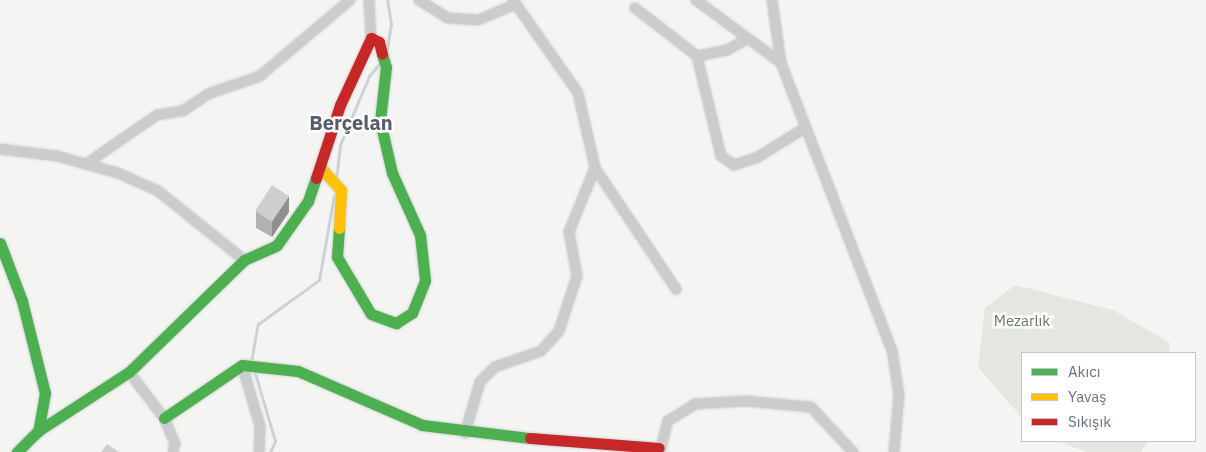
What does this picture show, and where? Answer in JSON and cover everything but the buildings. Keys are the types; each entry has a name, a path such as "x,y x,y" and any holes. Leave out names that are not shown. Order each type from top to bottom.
{"street":[{"path":"86,164 157,115 183,111 208,94 260,76 350,0"},
{"path":"17,452 38,431 128,372 244,260 277,245 308,202 322,169 340,105 371,38 369,0"},
{"path":"419,0 448,18 478,20 515,2 578,94 595,168 676,289"},
{"path":"696,0 781,63"},
{"path":"772,0 781,63 892,350 900,395 894,452"},
{"path":"635,8 697,56 721,156 734,165 758,157 805,128"},
{"path":"322,169 341,190 337,257 348,282 371,314 396,323 412,313 425,280 420,235 392,173 380,121 386,67 379,42 371,38"},
{"path":"697,56 727,50 747,39"},
{"path":"0,150 86,164 158,191 244,260"},
{"path":"465,433 480,382 495,367 541,351 559,331 577,276 570,232 595,168"},
{"path":"0,243 22,301 45,393 38,431"},
{"path":"242,365 260,426 258,452"},
{"path":"164,418 216,379 242,365 298,371 422,425 465,433 659,450 668,421 696,404 745,400 811,407 853,452"},
{"path":"128,372 164,418 175,444 173,452"}],"green space":[{"name":"Mezarlık","path":"1015,285 1113,310 1170,343 1169,352 1021,352 1021,417 978,367 985,308"},
{"path":"1060,442 1148,442 1140,452 1087,452"}],"waterway":[{"path":"387,0 391,24 387,49"},
{"path":"336,179 340,145 369,76 380,63"},
{"path":"251,362 258,324 319,280 334,195"},
{"path":"254,370 275,441 270,452"}],"traffic: fast":[{"path":"339,228 337,257 371,314 396,323 412,313 425,280 420,235 392,173 380,121 386,67 382,54"},
{"path":"38,431 129,372 244,260 277,245 308,201 316,178"},
{"path":"0,243 22,301 45,393 38,431 17,452"},
{"path":"164,418 242,365 298,371 422,425 530,438"}],"traffic: slow":[{"path":"322,169 341,190 339,228"}],"traffic: jam":[{"path":"316,178 340,105 371,38 379,42 382,54"},
{"path":"530,438 659,448"}],"district":[{"name":"Berçelan","path":"351,122"}]}
